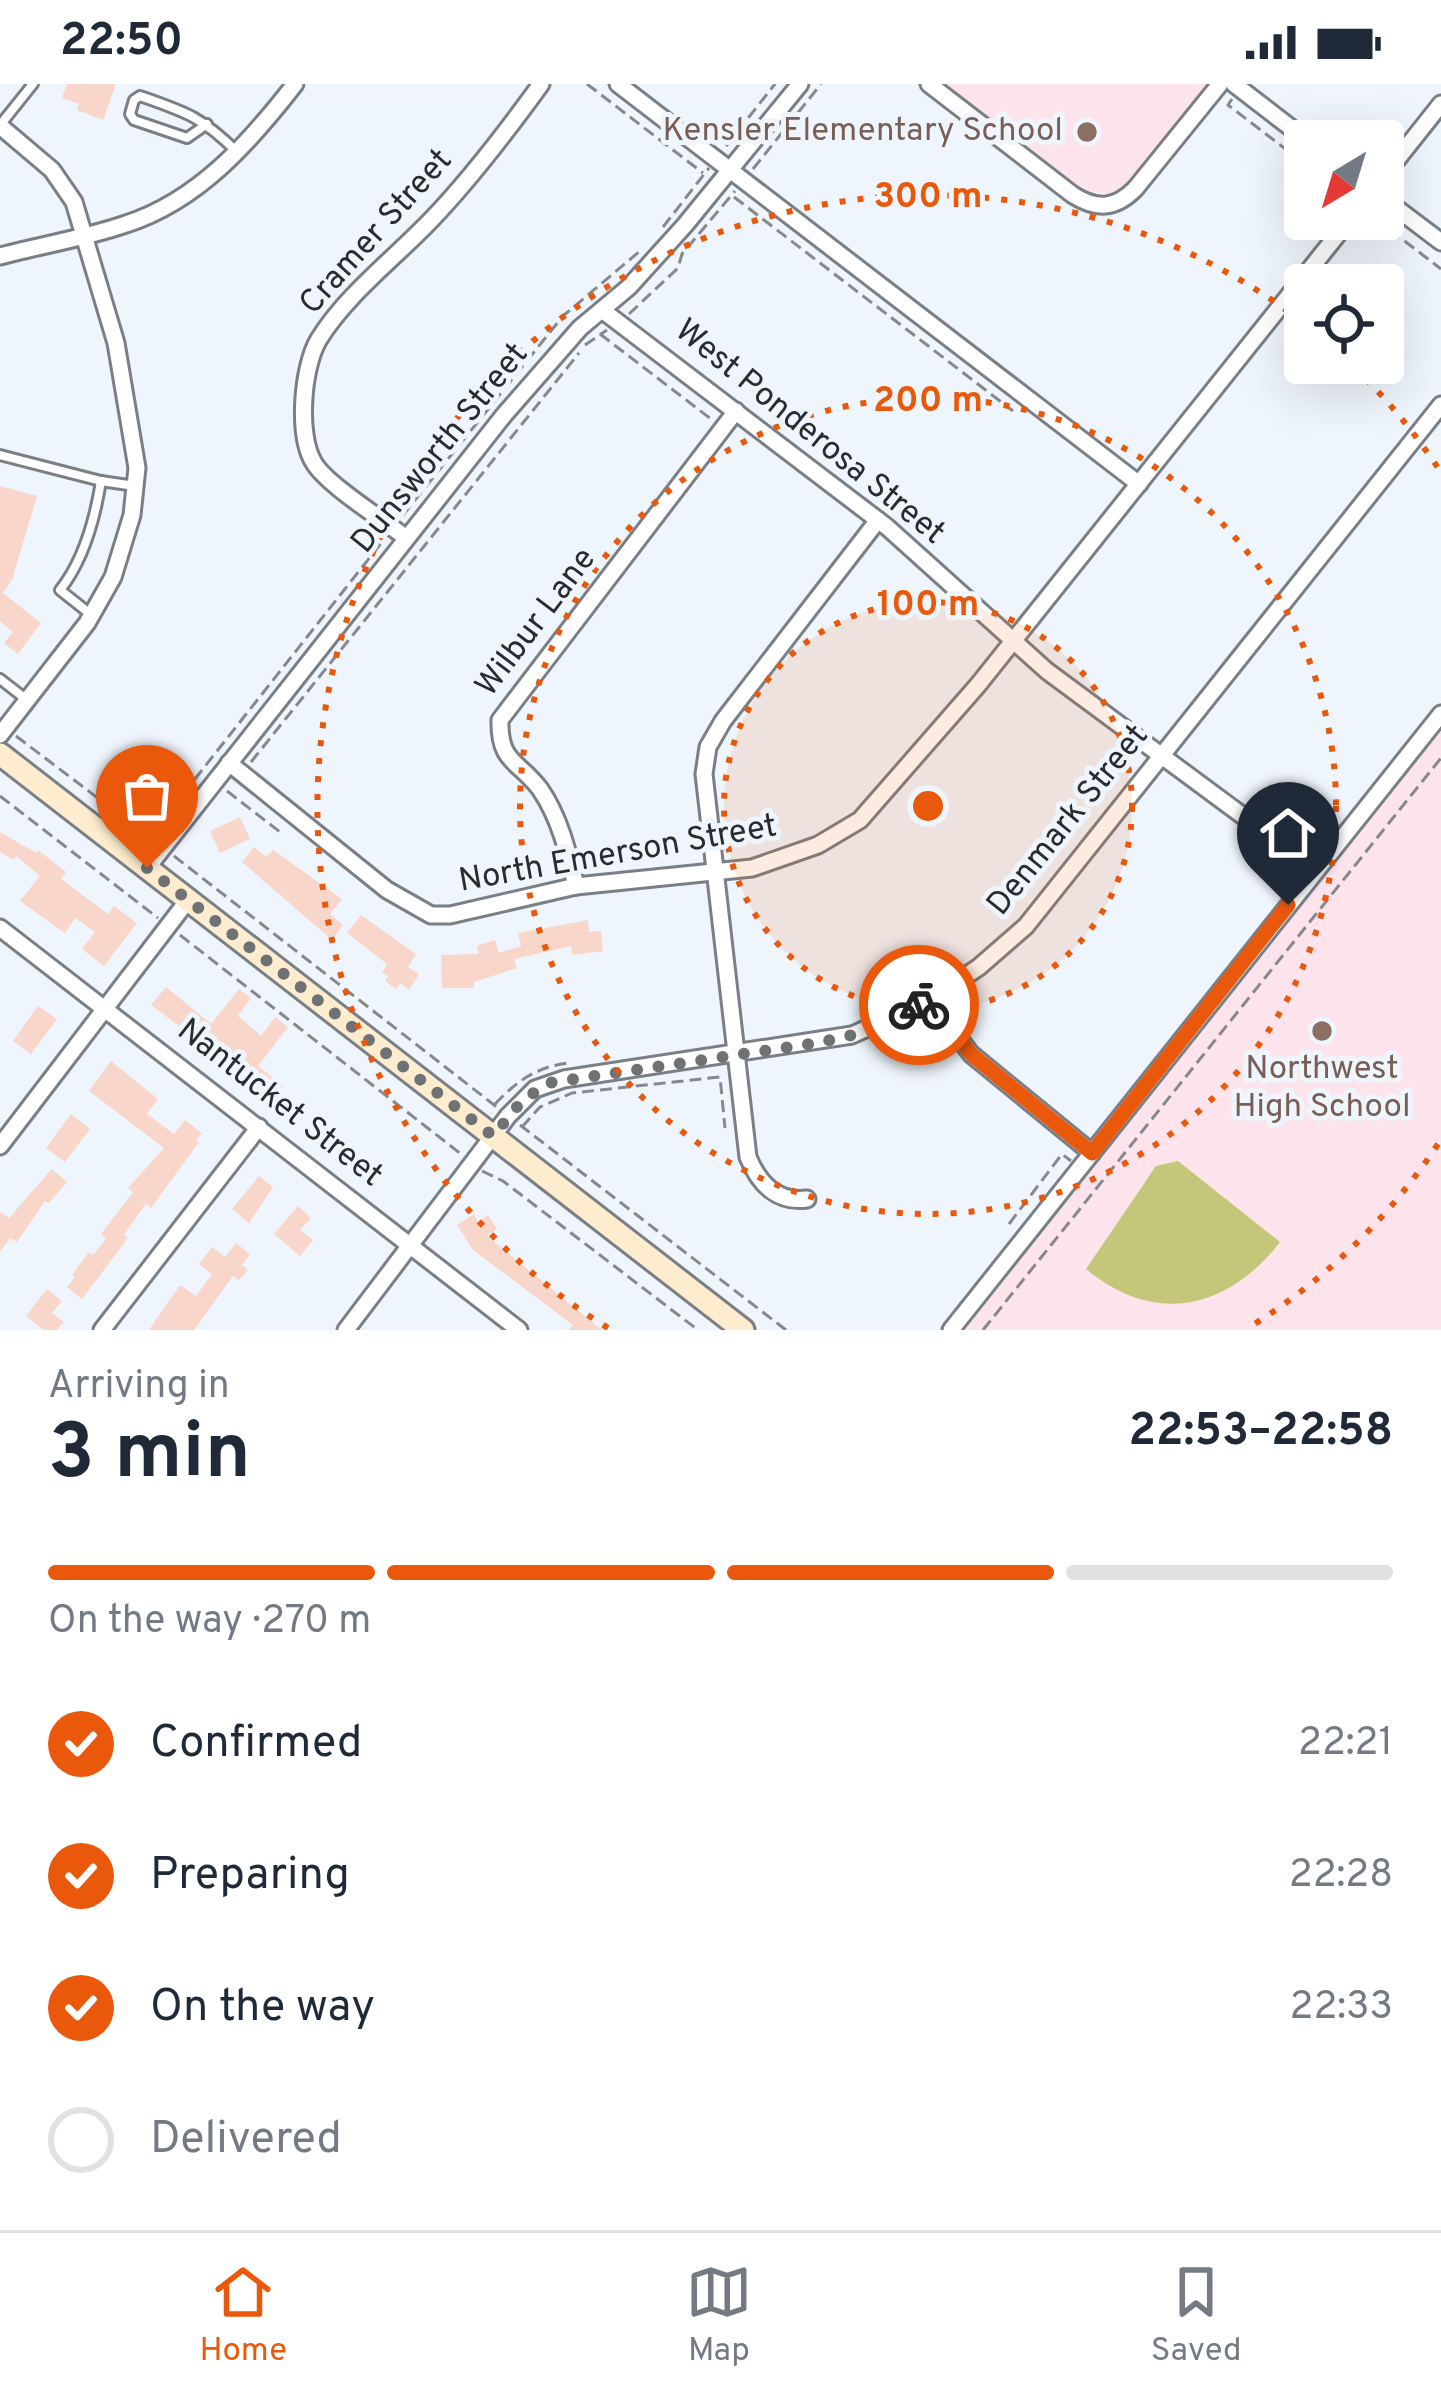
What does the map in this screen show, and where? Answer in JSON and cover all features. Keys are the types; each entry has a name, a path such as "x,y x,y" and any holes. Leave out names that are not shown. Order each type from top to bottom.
{"street":[{"path":"0,256 127,224 160,209 238,153 295,84"},
{"name":"Cramer Street","path":"406,538 316,468 305,433 305,380 310,360 333,322 446,202 541,84"},
{"path":"618,84 1139,484"},
{"name":"Dunsworth Street","path":"147,868 235,768 504,415 580,328 629,287 725,190 800,84"},
{"path":"929,84 1089,205 1121,203 1220,84"},
{"path":"1237,87 1284,123"},
{"path":"1404,151 1441,104"},
{"path":"0,125 64,185 116,344 137,468 132,515 113,577 92,615 3,731"},
{"path":"1404,214 1441,242"},
{"name":"North Emerson Street","path":"235,768 386,890 431,915 450,915 576,886 715,873 788,858 860,820 1013,641 1333,240"},
{"name":"West Ponderosa Street","path":"602,310 878,520 1013,641 1316,870"},
{"name":"Denmark Street","path":"346,1330 493,1136 515,1121 535,1089 548,1083 852,1035 930,1000 979,967 1026,926 1441,405"},
{"name":"Wilbur Lane","path":"576,886 556,819 538,787 505,756 500,720 736,411"},
{"path":"807,1198 790,1201 774,1193 754,1172 744,1131 704,774 708,747 723,721 878,520"},
{"path":"951,1330 1441,714"},
{"path":"0,754 743,1330"},
{"path":"0,1146 188,900"},
{"name":"Nantucket Street","path":"0,928 519,1330"},
{"path":"930,1000 971,1054 1092,1153"},
{"path":"101,1330 259,1127"}],"lane":[{"path":"0,125 33,84"},
{"path":"207,124 187,138 134,120 130,114 140,96 196,115 207,124 238,153"},
{"path":"0,454 136,487"},
{"path":"92,615 60,590 73,575 101,482"},
{"path":"0,679 27,700"}],"path":[{"path":"586,84 1013,411"},
{"path":"280,832 227,791 235,768 572,361 678,268 682,254 725,190 820,84"},
{"path":"1237,87 1228,105 1284,148"},
{"path":"1403,240 1441,269"},
{"path":"600,334 712,420"},
{"path":"3,731 163,848 786,1330"},
{"path":"983,1330 1441,758"},
{"path":"0,796 472,1163 503,1181 698,1330"},
{"path":"515,1121 572,1094 720,1077 725,1127"}],"shaded area":[{"name":"Kensler Elementary School","path":"938,84 1208,84 1131,182 1114,195 1081,190"},
{"name":"Northwest High School","path":"1441,731 1441,1330 965,1330"}],"green space":[{"path":"1178,1161 1280,1242 1237,1283 1214,1295 1164,1303 1138,1298 1086,1269 1156,1166"}],"building":[{"path":"67,84 116,84 103,120 62,98"},
{"path":"0,486 37,496 12,580 3,593 41,623 18,654 4,643 13,632 0,621"},
{"path":"240,817 250,839 220,853 210,831"},
{"path":"0,832 38,850 66,872 61,879 108,914 114,906 137,923 104,966 82,949 95,932 75,918 65,933 20,901 40,876 16,856 14,860 0,852"},
{"path":"254,847 266,857 273,850 342,899 330,914 343,925 332,940 242,862"},
{"path":"361,915 416,954 408,967 419,974 409,990 400,983 396,989 385,981 388,976 382,972 387,964 347,933"},
{"path":"588,920 589,932 601,931 603,951 572,955 571,946 514,959 517,968 474,982 474,988 442,988 441,955 479,954 477,946 495,940 499,953 521,946 518,933"},
{"path":"166,987 211,1024 239,989 251,998 238,1016 261,1036 275,1017 288,1027 258,1066 283,1085 270,1101 263,1095 257,1102 248,1094 256,1084 151,1005"},
{"path":"38,1006 57,1019 31,1054 13,1041"},
{"path":"111,1061 158,1099 147,1114 174,1134 185,1120 202,1133 151,1208 146,1204 132,1223 124,1235 128,1238 82,1299 67,1287 72,1275 106,1239 101,1234 133,1192 128,1188 164,1148 89,1091"},
{"path":"71,1114 90,1129 65,1162 46,1148"},
{"path":"52,1169 67,1182 49,1203 45,1201 17,1242 10,1238 0,1252 0,1212 9,1218"},
{"path":"259,1176 273,1187 249,1223 232,1209"},
{"path":"298,1206 311,1218 300,1230 313,1240 300,1256 274,1234"},
{"path":"474,1214 478,1222 488,1215 497,1229 487,1236 602,1330 569,1330 573,1325 473,1250 457,1225"},
{"path":"236,1243 250,1254 242,1265 248,1270 239,1280 233,1276 194,1330 149,1330 180,1285 196,1296 212,1274 199,1264 212,1247 225,1257"},
{"path":"47,1289 62,1301 52,1313 64,1322 57,1330 44,1330 26,1316"}],"way so far":[{"path":"147,868 493,1136 522,1101 548,1083 817,1043 852,1035 919,1005"}],"place":[{"name":"Kensler Elementary School","path":"1087,132"},
{"name":"Northwest High School","path":"1322,1031"}],"route":[{"path":"919,1005 930,1000 971,1054 1092,1153 1288,905"}]}
